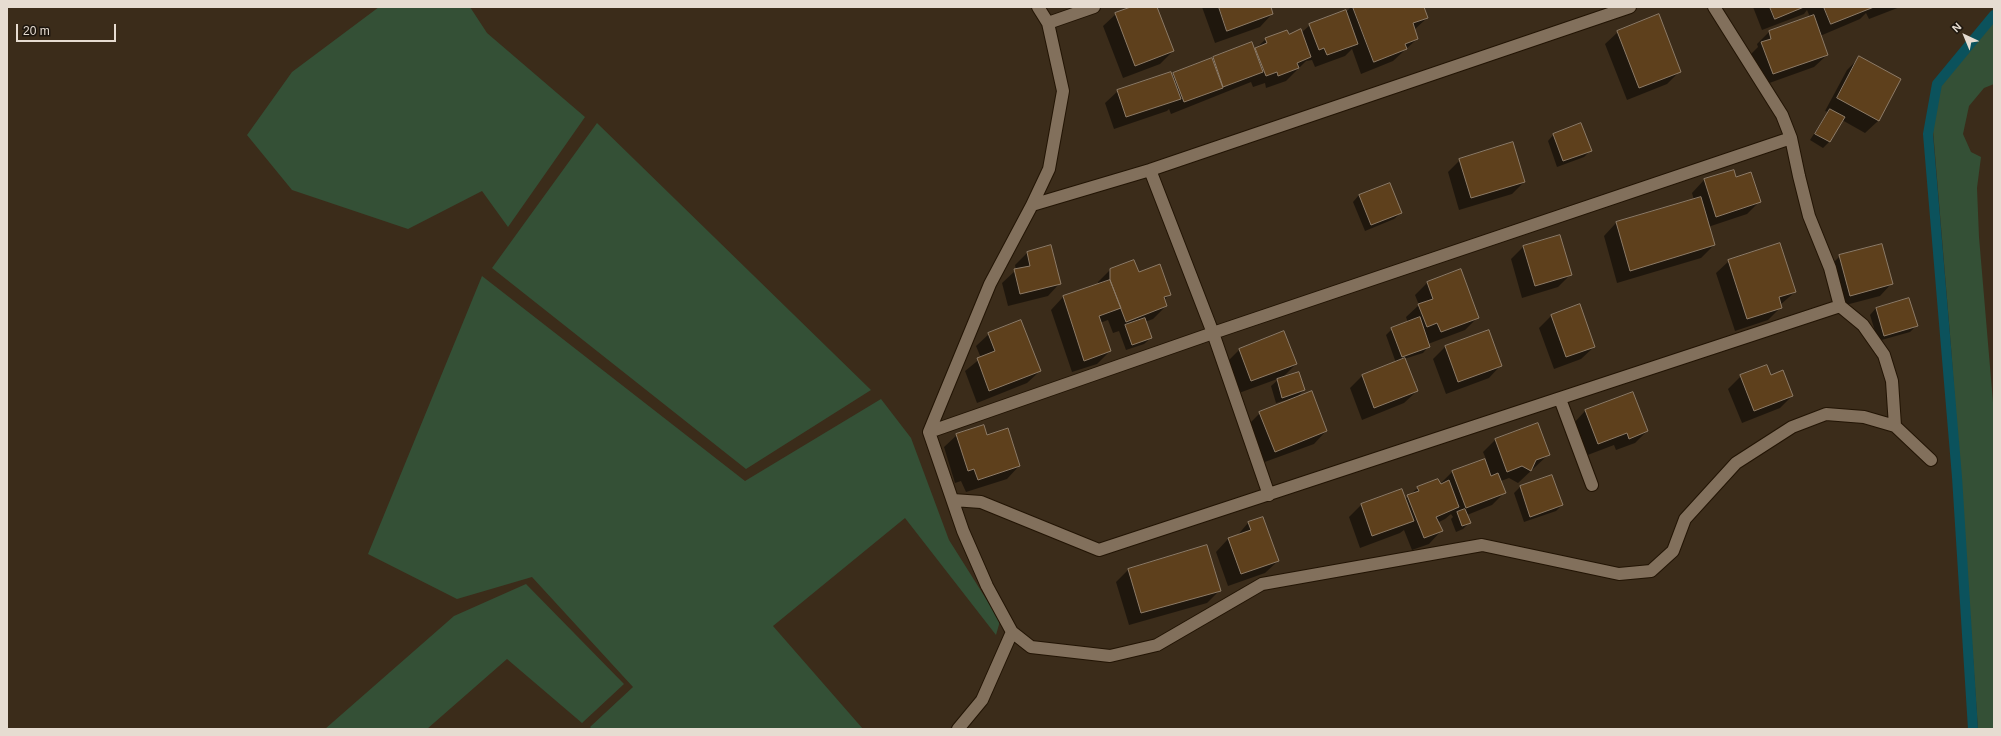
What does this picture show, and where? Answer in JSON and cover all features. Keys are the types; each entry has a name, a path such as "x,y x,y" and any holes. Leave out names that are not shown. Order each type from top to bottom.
{"street":[{"path":"1038,7 1048,23 1063,91 1049,169 1032,205 990,284 929,432 963,531 987,586 1012,632 1031,647 1110,656 1158,645 1262,584 1482,545 1619,574 1651,571 1673,550 1685,519 1736,463 1792,427 1826,414 1864,417 1895,426 1931,460"},
{"path":"1048,23 1094,7"},
{"path":"1032,205 1150,170 1630,7"},
{"path":"1714,7 1782,115 1792,138 1799,176 1809,216 1830,268 1840,306 1863,325 1884,355 1892,381 1895,426"},
{"path":"929,432 1213,333 1792,138"},
{"path":"1150,170 1213,333 1270,495"},
{"path":"953,500 981,502 1099,550 1270,495 1840,306"},
{"path":"1560,399 1592,485"},
{"path":"958,729 982,700 1012,632"}],"green space":[{"path":"379,7 470,7 487,33 585,117 508,227 482,191 408,229 292,190 247,135 292,72"},
{"path":"1994,19 1994,84 1984,88 1969,106 1963,134 1971,152 1981,157 1977,188 1979,237 1994,414 1994,729 1978,729 1951,347 1933,130 1940,85"},
{"path":"597,123 871,390 746,469 492,268"},
{"path":"482,276 745,481 881,399 911,438 949,540 1000,621 996,635 905,518 773,626 863,729 592,729 590,727 633,687 532,577 457,599 368,554"},
{"path":"526,584 624,684 582,723 507,659 427,729 325,729 454,616"}],"building":[{"path":"1131,7 1157,7 1174,51 1135,66 1115,13"},
{"path":"1219,7 1271,7 1273,14 1227,31"},
{"path":"1353,7 1424,7 1428,18 1413,23 1418,39 1405,44 1407,49 1374,62"},
{"path":"1770,7 1804,7 1775,19"},
{"path":"1824,7 1874,7 1831,24"},
{"path":"1346,10 1358,44 1327,55 1324,48 1319,50 1309,24"},
{"path":"1659,14 1681,72 1639,88 1617,31"},
{"path":"1814,15 1828,55 1773,74 1761,42 1771,39 1769,31"},
{"path":"1301,29 1311,57 1297,63 1299,68 1278,76 1277,72 1266,76 1255,48 1267,43 1265,38 1287,30 1289,34"},
{"path":"1252,42 1263,72 1223,87 1213,57"},
{"path":"1859,56 1901,79 1879,121 1837,98"},
{"path":"1212,58 1223,88 1184,102 1173,73"},
{"path":"1171,72 1181,99 1126,117 1117,90"},
{"path":"1830,109 1845,117 1830,142 1815,134"},
{"path":"1581,123 1592,151 1563,161 1553,134"},
{"path":"1513,142 1525,182 1471,198 1459,159"},
{"path":"1734,170 1736,177 1751,172 1761,202 1716,217 1704,179"},
{"path":"1390,183 1402,213 1371,225 1359,195"},
{"path":"1701,197 1715,245 1630,271 1616,222"},
{"path":"1560,235 1572,275 1535,286 1523,246"},
{"path":"1780,243 1796,292 1779,297 1782,308 1747,319 1728,260"},
{"path":"1882,244 1893,284 1850,296 1839,255"},
{"path":"1051,245 1061,284 1020,294 1014,269 1030,266 1027,252"},
{"path":"1134,260 1139,272 1160,264 1171,295 1164,297 1167,306 1126,322 1110,280 1110,269"},
{"path":"1461,269 1479,318 1441,332 1437,323 1427,327 1418,304 1433,299 1427,282"},
{"path":"1110,280 1121,308 1099,316 1111,351 1084,361 1063,296"},
{"path":"1909,298 1918,326 1884,336 1876,308"},
{"path":"1580,304 1595,347 1566,357 1551,315"},
{"path":"1420,317 1430,347 1402,357 1391,328"},
{"path":"1145,318 1152,338 1132,345 1125,325"},
{"path":"1021,320 1041,371 989,391 977,358 995,351 988,333"},
{"path":"1489,330 1502,366 1458,382 1445,346"},
{"path":"1284,331 1297,364 1251,381 1239,349"},
{"path":"1405,358 1418,391 1374,408 1362,375"},
{"path":"1767,365 1771,375 1783,370 1793,396 1754,411 1740,375"},
{"path":"1299,372 1305,390 1282,398 1277,379"},
{"path":"1312,391 1327,431 1275,452 1259,412"},
{"path":"1633,392 1648,431 1629,439 1627,433 1598,444 1585,410"},
{"path":"1538,423 1550,455 1536,460 1531,471 1522,466 1507,472 1495,439"},
{"path":"984,425 987,435 1008,428 1020,466 978,480 974,469 968,471 956,434"},
{"path":"1485,459 1491,476 1498,473 1506,493 1466,508 1452,471"},
{"path":"1552,475 1563,505 1530,517 1520,486"},
{"path":"1438,479 1441,484 1449,480 1459,507 1436,517 1443,531 1424,538 1407,495 1419,491 1417,487"},
{"path":"1402,489 1414,521 1372,536 1361,504"},
{"path":"1465,509 1471,523 1462,526 1457,512"},
{"path":"1263,517 1279,561 1241,574 1228,538 1251,530 1248,522"},
{"path":"1207,545 1221,591 1141,613 1128,569"}],"waterway":[{"path":"1973,729 1957,477 1928,134 1937,84 1994,15"}]}
